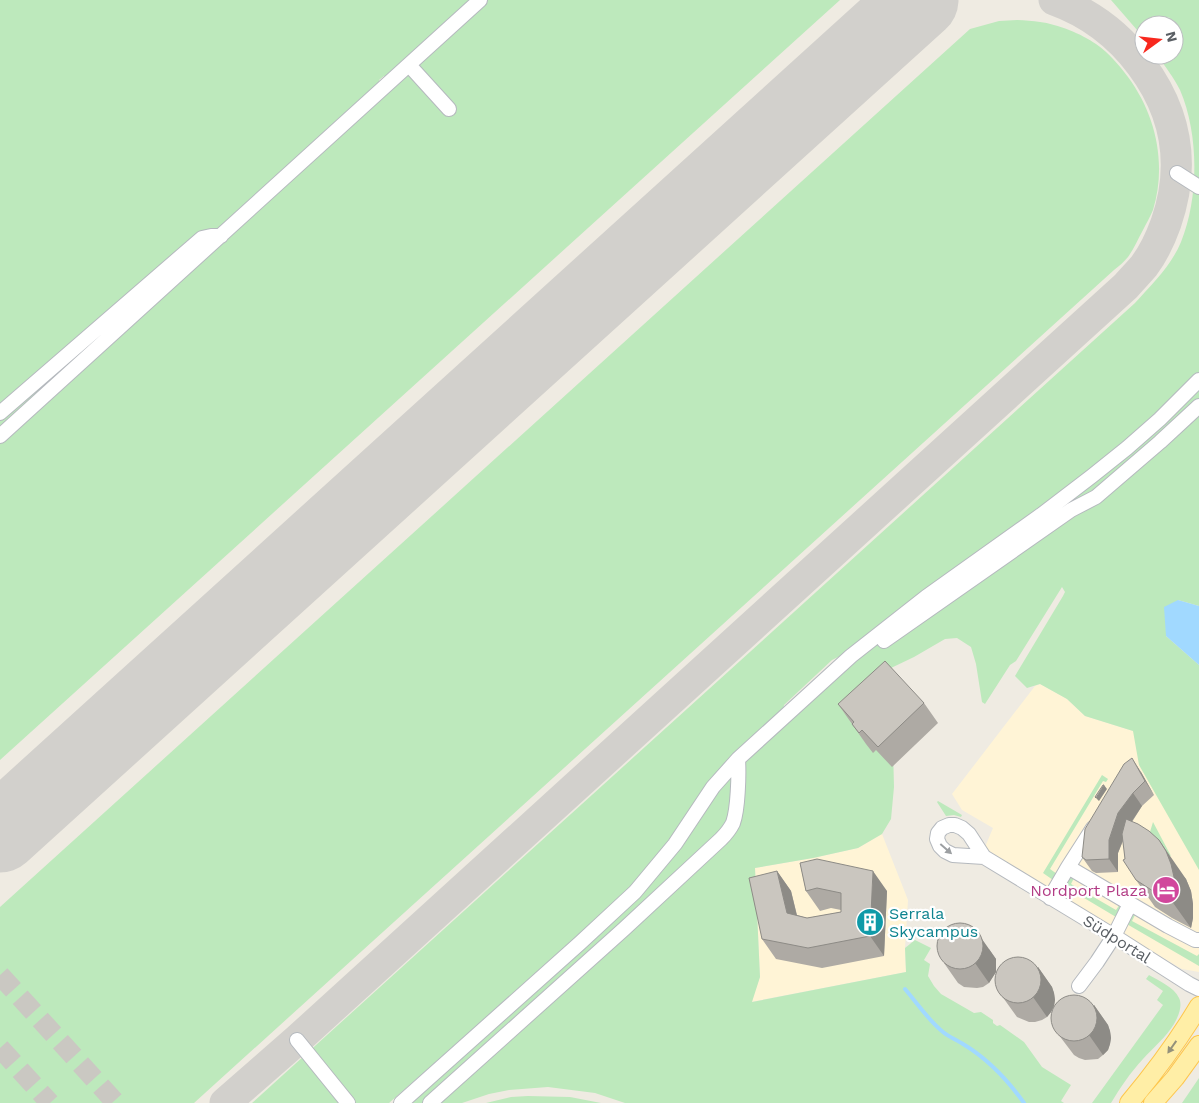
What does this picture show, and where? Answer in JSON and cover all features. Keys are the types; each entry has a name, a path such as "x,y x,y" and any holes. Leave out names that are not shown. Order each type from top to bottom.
{"main road":[{"path":"1129,1103 1156,1071 1199,1006"},
{"path":"1153,1103 1175,1078 1199,1045"}],"street":[{"path":"0,436 221,236 384,82 409,65 480,0"},
{"path":"409,65 449,109"},
{"path":"1177,173 1199,187"},
{"path":"0,413 202,238 221,236"},
{"path":"401,1103 635,892 675,844 713,787 738,759 851,656 926,597 1041,515 1127,448 1160,419 1199,380"},
{"path":"838,668 847,668 1071,510 1096,497 1199,406"},
{"path":"430,1103 721,839 729,830 734,818 738,759"},
{"path":"1050,898 1099,818"},
{"name":"Südportal","path":"984,857 1199,989"},
{"path":"1068,867 1130,904 1195,940 1199,940"},
{"path":"1079,986 1114,936 1130,904"},
{"path":"297,1040 348,1103"}],"shaded area":[{"path":"1040,684 1067,699 1085,716 1133,731 1199,845 1199,972 1182,969 990,853 985,847 993,828 962,810 952,794 1035,686"},
{"path":"882,834 908,900 905,948 906,972 751,1002 760,977 755,868 858,848"}],"green space":[{"path":"0,0 474,0 388,79 384,76 379,80 381,85 0,431"},
{"path":"486,0 840,0 0,760 0,440"},
{"path":"1111,0 1199,0 1199,373 1157,416 1039,512 1017,523 1006,534 848,654 832,660 784,705 783,711 632,890 432,1071 422,1074 389,1103 252,1103 1135,303 1167,267 1177,251 1187,225 1194,186 1191,126 1180,90 1164,65 1184,65 1184,15 1134,15 1134,26"},
{"path":"1017,20 1061,27 1077,33 1096,44 1125,73 1146,107 1152,124 1159,158 1157,193 1151,215 1125,261 194,1103 0,1103 0,907 970,29 999,21"},
{"path":"1199,386 1199,606 1178,600 1166,636 1199,665 1199,870 1139,765 1133,731 1085,716 1067,699 1040,684 1027,688 1015,676 1063,596 1065,592 1062,587 1016,661 1010,665 985,704 982,702 976,664 971,647 957,638 945,639 891,668 894,787 891,819 882,834 858,848 755,868 760,977 752,1002 906,972 905,948 915,940 931,948 924,960 930,964 928,976 941,994 974,1013 981,1012 993,1020 993,1023 997,1026 1000,1025 1024,1042 1042,1067 1071,1085 1061,1101 1064,1103 625,1103 595,1093 548,1087 509,1090 462,1103 434,1103 737,829 743,761 840,671"},
{"path":"736,769 731,824 428,1103 409,1103 638,896 662,871 680,848 718,789"},
{"path":"1102,775 1108,779 1106,782 1103,781 1050,869 1057,874 1053,880 1043,873"},
{"path":"938,801 962,815 961,817 954,815 946,816"},
{"path":"1153,822 1171,856 1146,845"},
{"path":"1071,874 1075,876 1071,884 1116,910 1120,904 1124,906 1116,917 1064,886"},
{"path":"1132,911 1136,913 1132,921 1197,956 1199,954 1199,966 1125,923"},
{"path":"1149,975 1177,994 1180,1001 1180,1011 1177,1018 1167,1033 1130,1075 1111,1103 1092,1103 1163,1005 1157,1000 1163,991 1146,979"},
{"path":"1199,1078 1199,1103 1182,1103"},
{"path":"511,1097 570,1097 601,1103 486,1103"}],"water":[{"path":"1178,600 1199,606 1199,665 1166,636 1164,607"}],"building":[{"path":"885,661 924,703 878,747 862,730 859,733 852,724 854,722 838,704"},
{"path":"1132,758 1145,781 1118,813 1109,840 1109,859 1086,860 1082,857 1085,829 1124,764"},
{"path":"1104,785 1096,798 1095,797"},
{"path":"1126,819 1149,831 1159,840 1166,851 1174,877 1174,890 1171,900 1136,880 1123,860 1125,859 1122,834"},
{"path":"817,859 873,871 870,936 808,948 762,939 749,878 777,871 787,913 807,918 841,912 841,893 817,888 806,891 800,863"},
{"path":"960,923 973,927 979,933 983,946 979,959 973,965 960,969 947,965 941,959 937,946 941,933 947,927"},
{"path":"1018,957 1031,961 1037,967 1041,980 1037,993 1031,999 1018,1003 1005,999 999,993 995,980 999,967 1005,961"},
{"path":"1074,995 1087,999 1093,1005 1097,1018 1093,1031 1087,1037 1074,1041 1061,1037 1055,1031 1051,1018 1055,1005 1061,999"}],"waterway":[{"path":"905,989 938,1027 989,1063 1024,1103"}],"taxiway":[{"path":"884,32 914,11 936,0"},
{"path":"225,1103 297,1040 1126,286 1144,266 1162,234 1176,181 1176,160 1170,121 1153,83 1123,44 1091,18 1054,0"}],"runway":[{"path":"0,833 919,0"}],"tunnel":[{"path":"0,975 116,1103"},
{"path":"0,1048 50,1103"}],"place":[{"name":"Nordport Plaza","path":"1166,890"},
{"name":"Serrala Skycampus","path":"870,922"}]}
